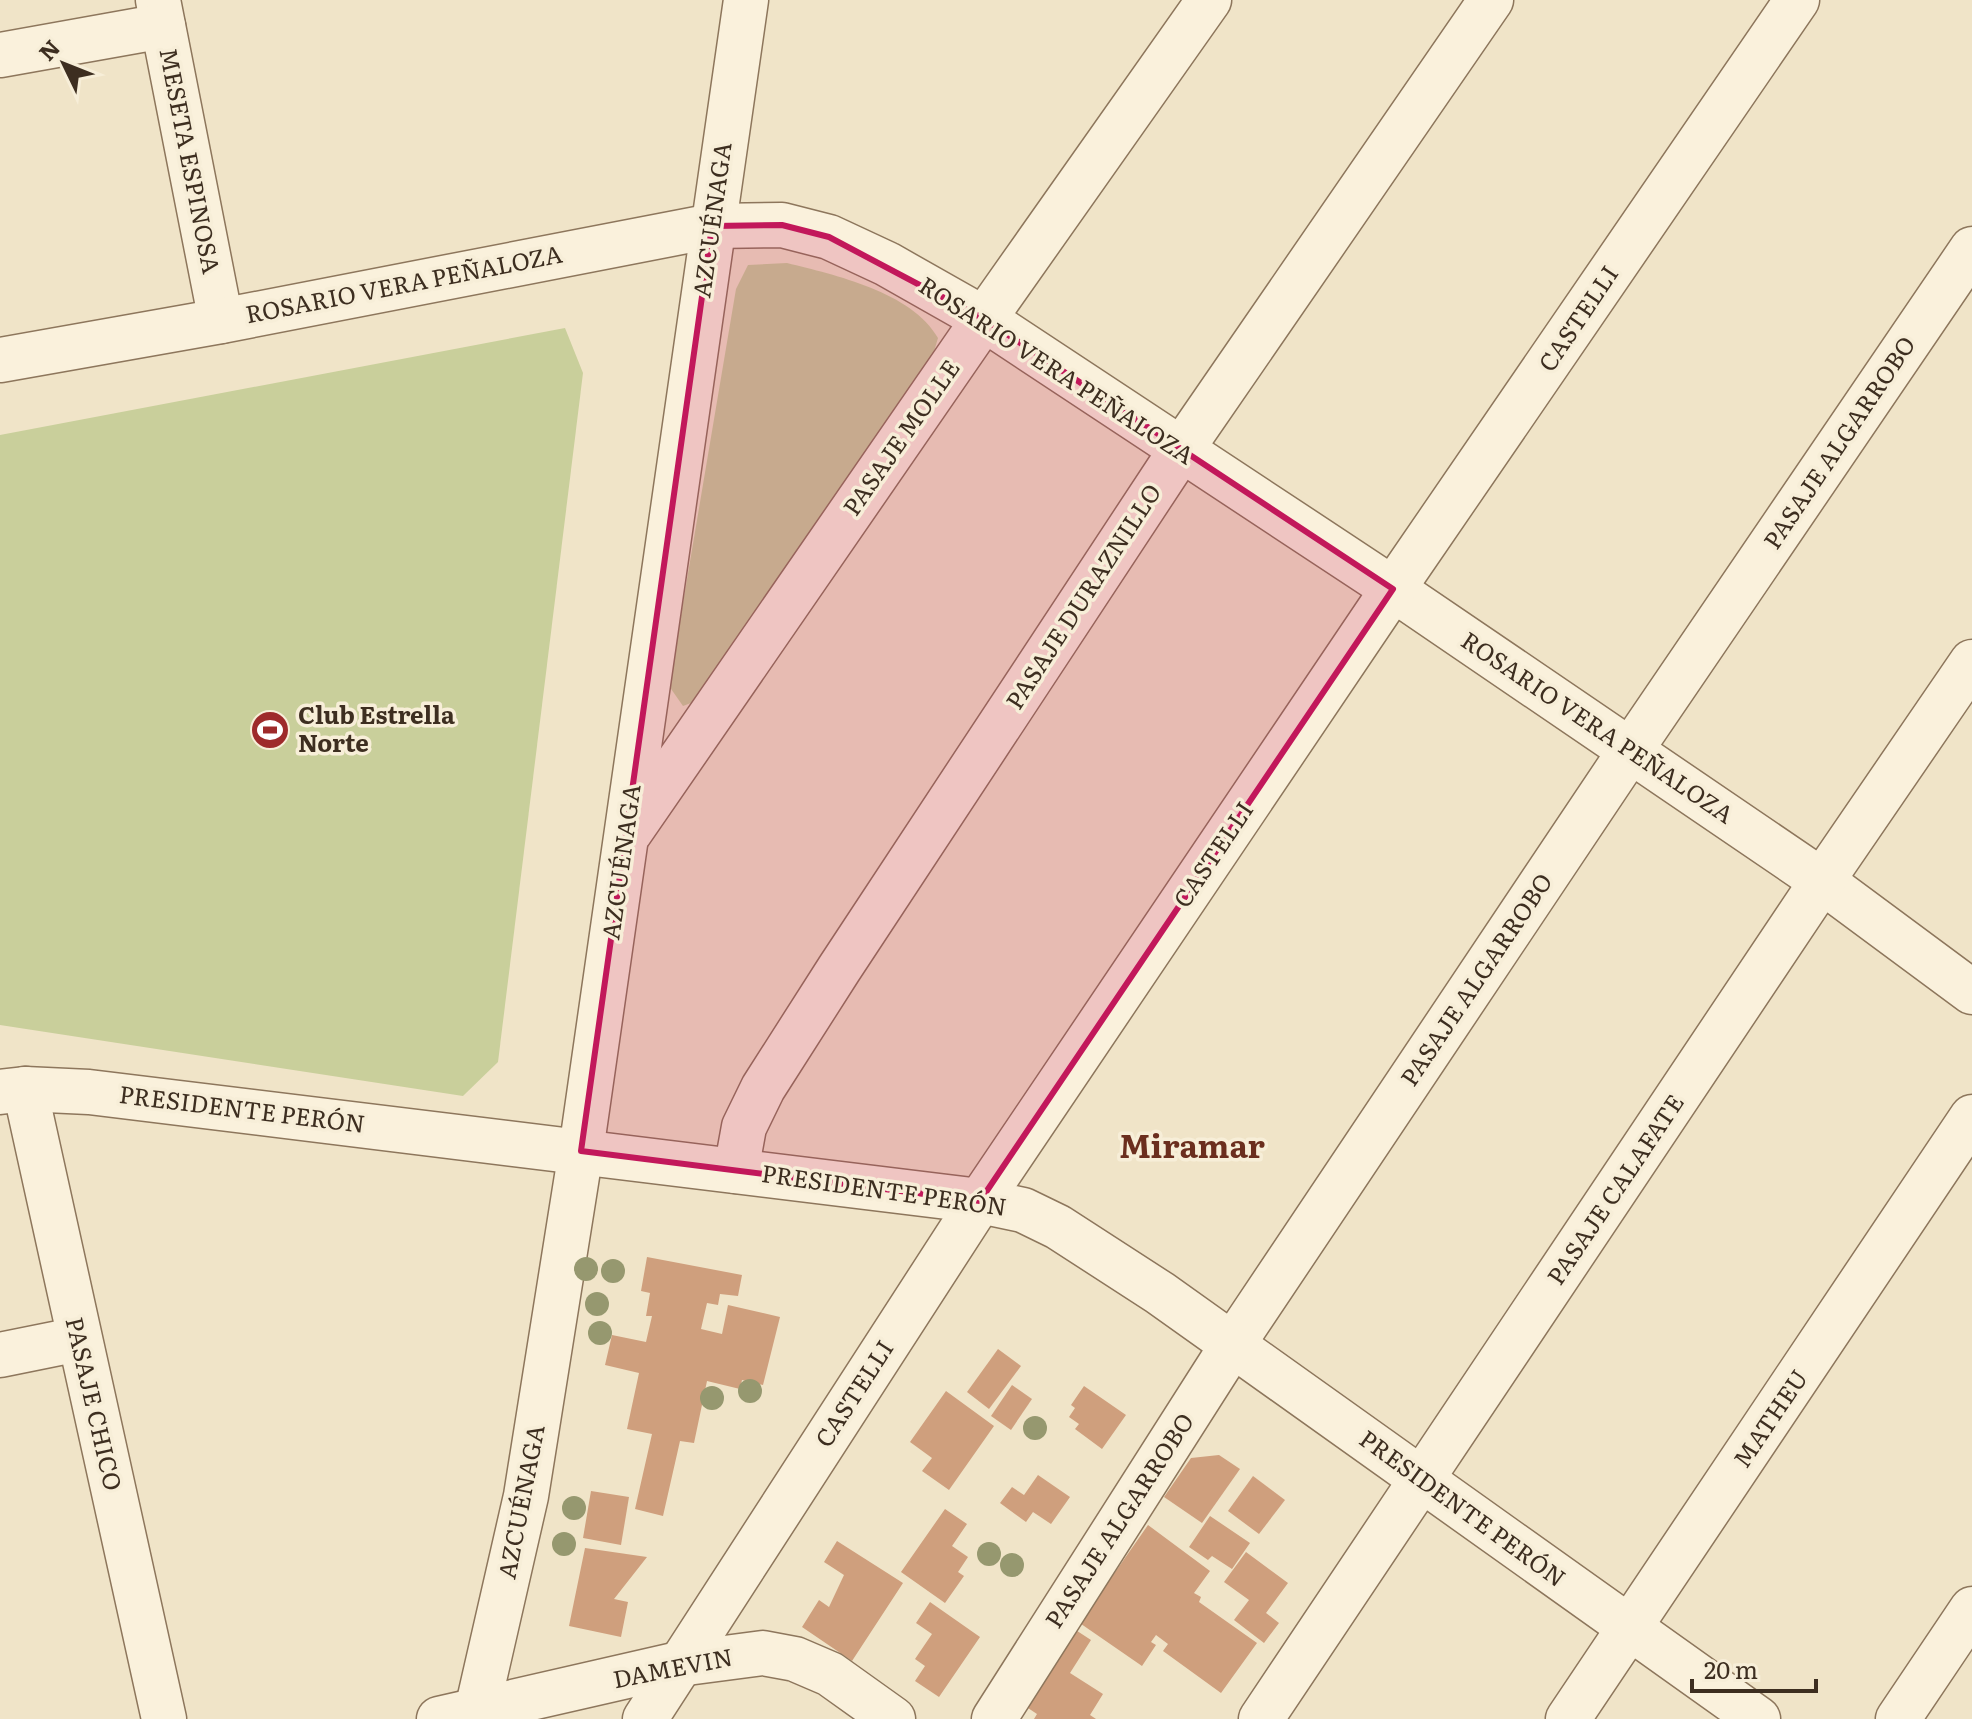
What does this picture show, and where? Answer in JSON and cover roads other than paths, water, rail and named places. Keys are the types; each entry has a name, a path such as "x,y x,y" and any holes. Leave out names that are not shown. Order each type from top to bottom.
{"street":[{"name":"AZCUÉNAGA","path":"463,1716 526,1496 581,1151 746,0"},
{"name":"PASAJE MOLLE","path":"626,839 984,319 1209,0"},
{"name":"PASAJE DURAZNILLO","path":"736,1171 744,1127 763,1088 1181,450 1491,0"},
{"name":"CASTELLI","path":"645,1719 980,1201 1393,589 1797,0"},
{"path":"0,55 160,13"},
{"name":"MESETA ESPINOSA","path":"160,13 221,321"},
{"name":"ROSARIO VERA PEÑALOZA","path":"0,360 221,321 712,226 782,225 829,237 887,264 984,319 1393,589 1822,881 1972,992"},
{"name":"PASAJE ALGARROBO","path":"994,1719 1233,1344 1630,751 1972,249"},
{"name":"PASAJE CALAFATE","path":"1261,1719 1972,662"},
{"name":"PRESIDENTE PERÓN","path":"12,1090 89,1092 980,1201 1023,1210 1058,1227 1233,1344 1758,1719"},
{"name":"PASAJE CHICO","path":"12,1090 79,1339 164,1719"},
{"name":"MATHEU","path":"1568,1719 1972,1117"},
{"path":"0,1355 79,1339"},
{"path":"1898,1719 1972,1609"},
{"name":"DAMEVIN","path":"463,1716 679,1664 763,1653 795,1659 830,1674 893,1719"}],"place":[{"name":"Club Estrella Norte","path":"270,730"}],"district":[{"name":"Miramar","path":"1192,1147"}]}
